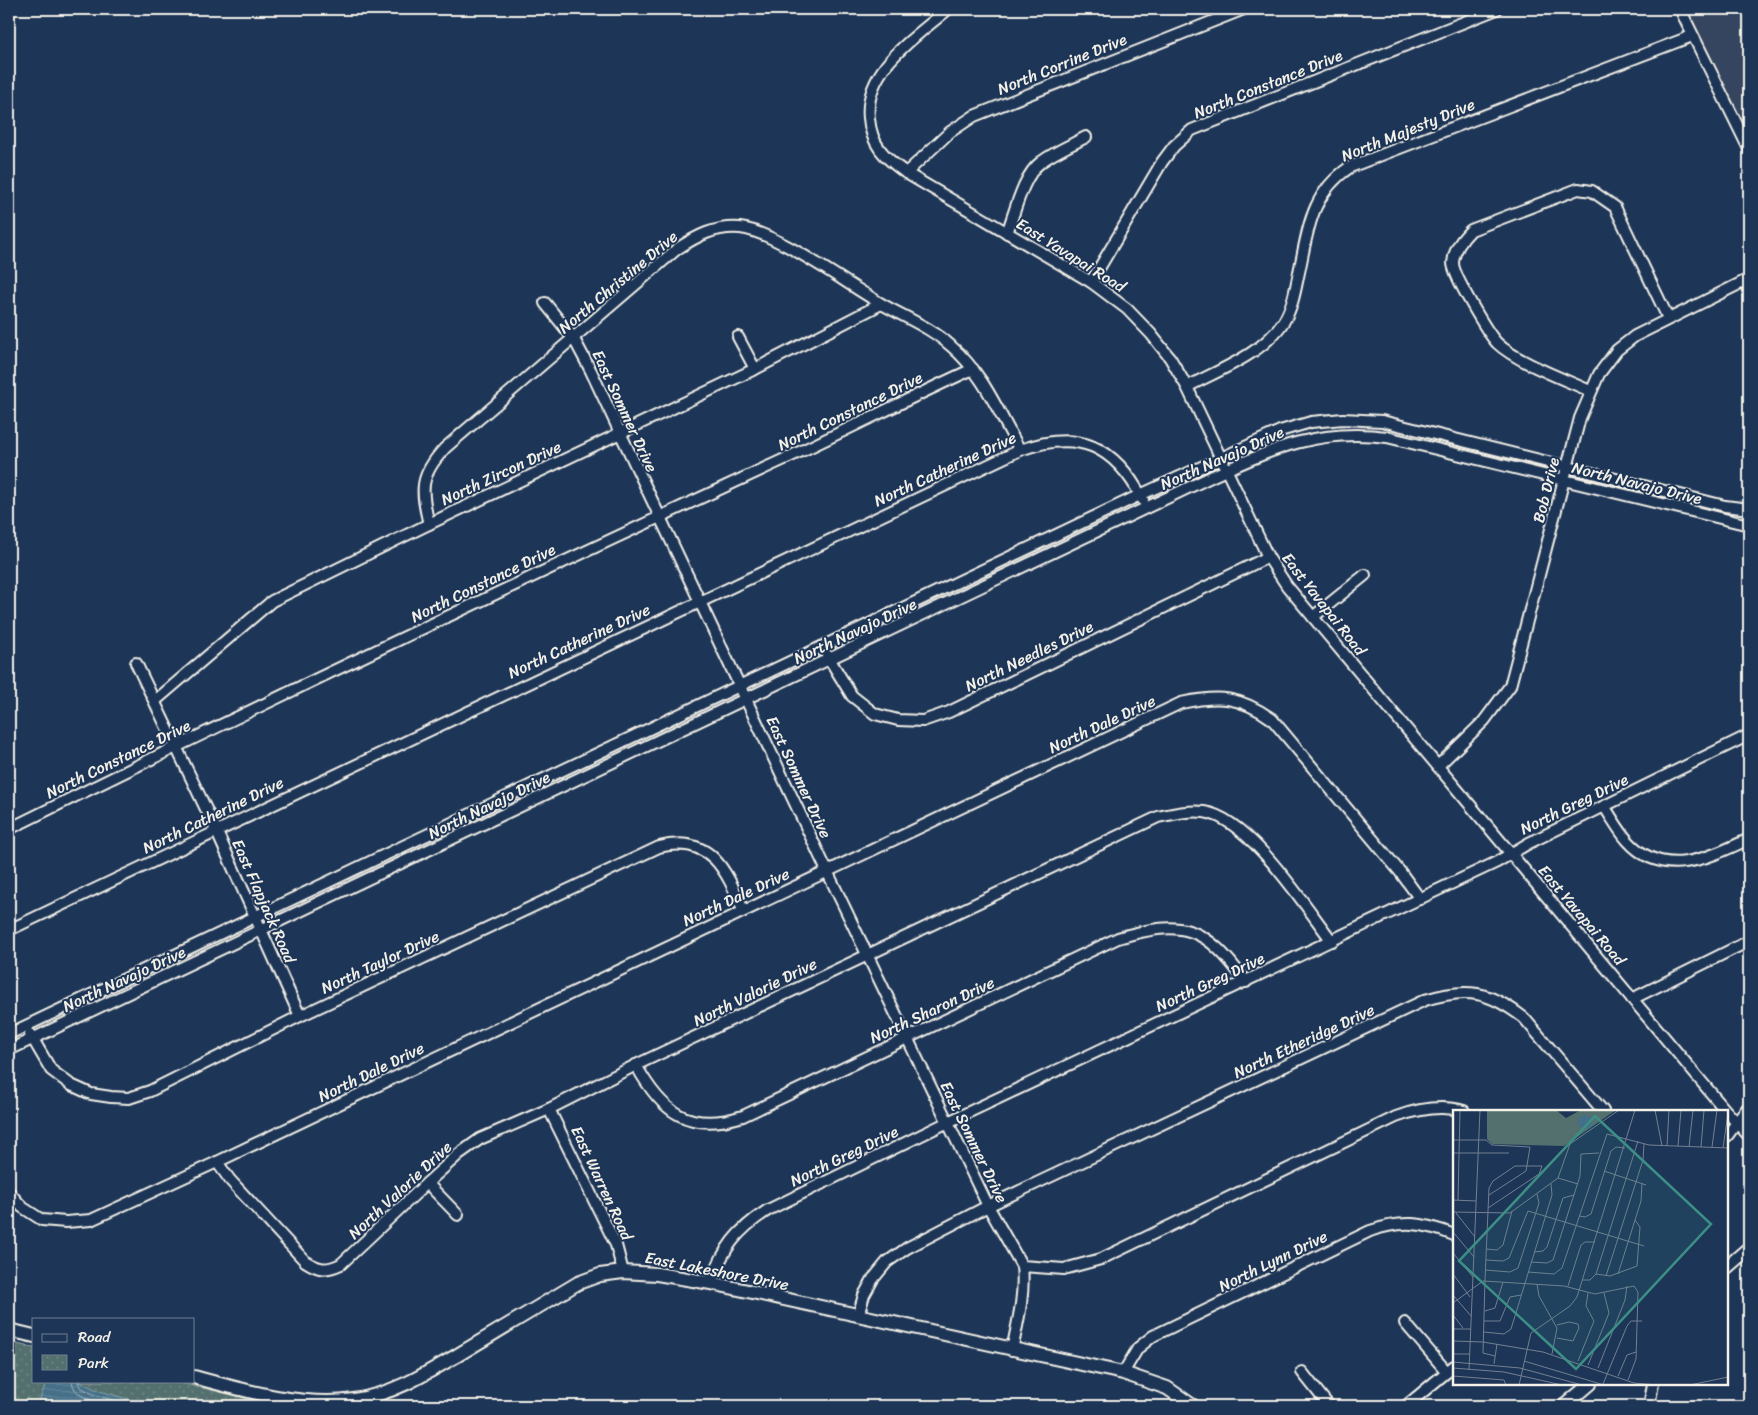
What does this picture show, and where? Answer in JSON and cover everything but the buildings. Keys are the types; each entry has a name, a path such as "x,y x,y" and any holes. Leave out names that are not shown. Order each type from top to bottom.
{"main road":[{"path":"1728,1266 1749,1248"},
{"name":"East Lakeshore Drive","path":"195,1377 249,1392 288,1398 330,1402 379,1395 414,1381 578,1283 600,1275 623,1272 656,1274 711,1283 1123,1373 1144,1378 1167,1388 1193,1406"},
{"path":"9,1330 32,1336"},
{"path":"1564,1406 1589,1385"}],"street":[{"name":"East Yavapai Road","path":"948,9 886,65 873,84 868,105 870,128 876,146 886,159 906,173 1091,282 1127,309 1151,334 1170,358 1187,387 1228,469 1268,557 1287,586 1725,1110"},
{"name":"North Corrine Drive","path":"906,173 950,132 974,116 1244,9"},
{"name":"North Constance Drive","path":"1091,282 1162,162 1174,146 1192,130 1497,9"},
{"path":"1680,9 1749,149"},
{"name":"North Majesty Drive","path":"1187,387 1249,354 1270,339 1284,321 1290,309 1296,286 1309,222 1319,198 1333,179 1350,167 1692,36"},
{"path":"1007,233 1024,186 1040,162 1086,137"},
{"path":"1590,392 1513,354 1498,344 1489,332 1457,277 1453,265 1461,240 1471,230 1578,189 1592,191 1615,207 1668,318"},
{"name":"North Christine Drive","path":"429,524 422,497 424,478 432,462 677,249 694,238 716,228 741,228 766,236 881,304 920,324 951,346 985,384 1020,450"},
{"name":"Bob Drive","path":"1438,766 1484,721 1510,686 1580,418 1599,374 1617,350 1635,336 1749,279"},
{"name":"East Sommer Drive","path":"545,303 574,339 747,698 826,871 988,1206 1022,1266 1024,1284 1012,1350"},
{"name":"North Zircon Drive","path":"155,701 272,601 755,369 881,304"},
{"path":"738,337 755,369"},
{"name":"North Constance Drive","path":"9,829 175,747 659,516 973,369"},
{"name":"North Navajo Drive","path":"9,1034 1140,495 1280,431 1311,422 1368,419 1410,427 1708,502 1749,509"},
{"path":"1407,441 1410,427"},
{"name":"North Navajo Drive","path":"9,1050 1228,469 1287,444 1314,437 1342,434 1367,434 1407,441 1749,525"},
{"name":"North Catherine Drive","path":"9,930 216,830 1020,450 1056,440 1077,442 1098,449 1116,461 1140,495 1146,508"},
{"path":"1704,515 1708,502"},
{"name":"North Needles Drive","path":"823,647 852,696 875,714 898,720 923,721 949,712 1268,557"},
{"path":"1313,618 1365,575"},
{"name":"East Flapjack Road","path":"136,663 216,830 300,1016"},
{"name":"North Dale Drive","path":"9,1192 22,1207 42,1220 66,1222 91,1220 217,1162 1181,703 1208,697 1229,698 1255,707 1272,719 1401,873 1420,899"},
{"name":"North Greg Drive","path":"711,1283 719,1261 727,1247 750,1222 768,1210 948,1122 1497,862 1510,853 1749,735"},
{"path":"1604,806 1628,842 1646,856 1667,863 1686,863 1706,859 1749,839"},
{"name":"North Valorie Drive","path":"217,1162 230,1180 305,1261 318,1269 328,1270 341,1264 459,1154 480,1139 549,1109 867,954 1158,817 1185,811 1205,812 1225,819 1246,835 1265,855 1332,941"},
{"name":"North Taylor Drive","path":"26,1026 51,1070 71,1085 92,1094 129,1098 150,1091 300,1016 659,847 674,844 698,846 715,858 728,874 743,910"},
{"name":"North Sharon Drive","path":"636,1065 647,1085 660,1102 681,1117 704,1123 725,1122 743,1116 1118,938 1140,931 1163,928 1189,930 1210,940 1226,955 1246,982"},
{"path":"1632,999 1749,941"},
{"name":"North Etheridge Drive","path":"858,1316 864,1295 873,1279 887,1262 907,1248 988,1206 1425,1000 1450,992 1486,995 1518,1014 1601,1110"},
{"path":"1728,1135 1749,1106"},
{"path":"1022,1266 1064,1268 1101,1259 1396,1117 1416,1110 1440,1108 1456,1110"},
{"name":"East Warren Road","path":"549,1109 616,1245 623,1272"},
{"name":"East Yavapai Road","path":"1728,1113 1749,1136"},
{"path":"427,1183 458,1215"},
{"name":"North Lynn Drive","path":"1123,1373 1138,1348 1153,1336 1370,1230 1393,1223 1414,1224 1453,1235"},
{"path":"1405,1324 1451,1369 1406,1406"},
{"path":"1302,1372 1329,1406"},
{"path":"1649,1406 1653,1385"}],"shaded area":[{"path":"1686,9 1749,9 1749,138 1725,88"}],"green space":[{"path":"9,1342 32,1348 32,1382 176,1382 283,1406 9,1406"}],"water":[{"path":"47,1382 80,1382 97,1390 151,1406 37,1406"}]}
